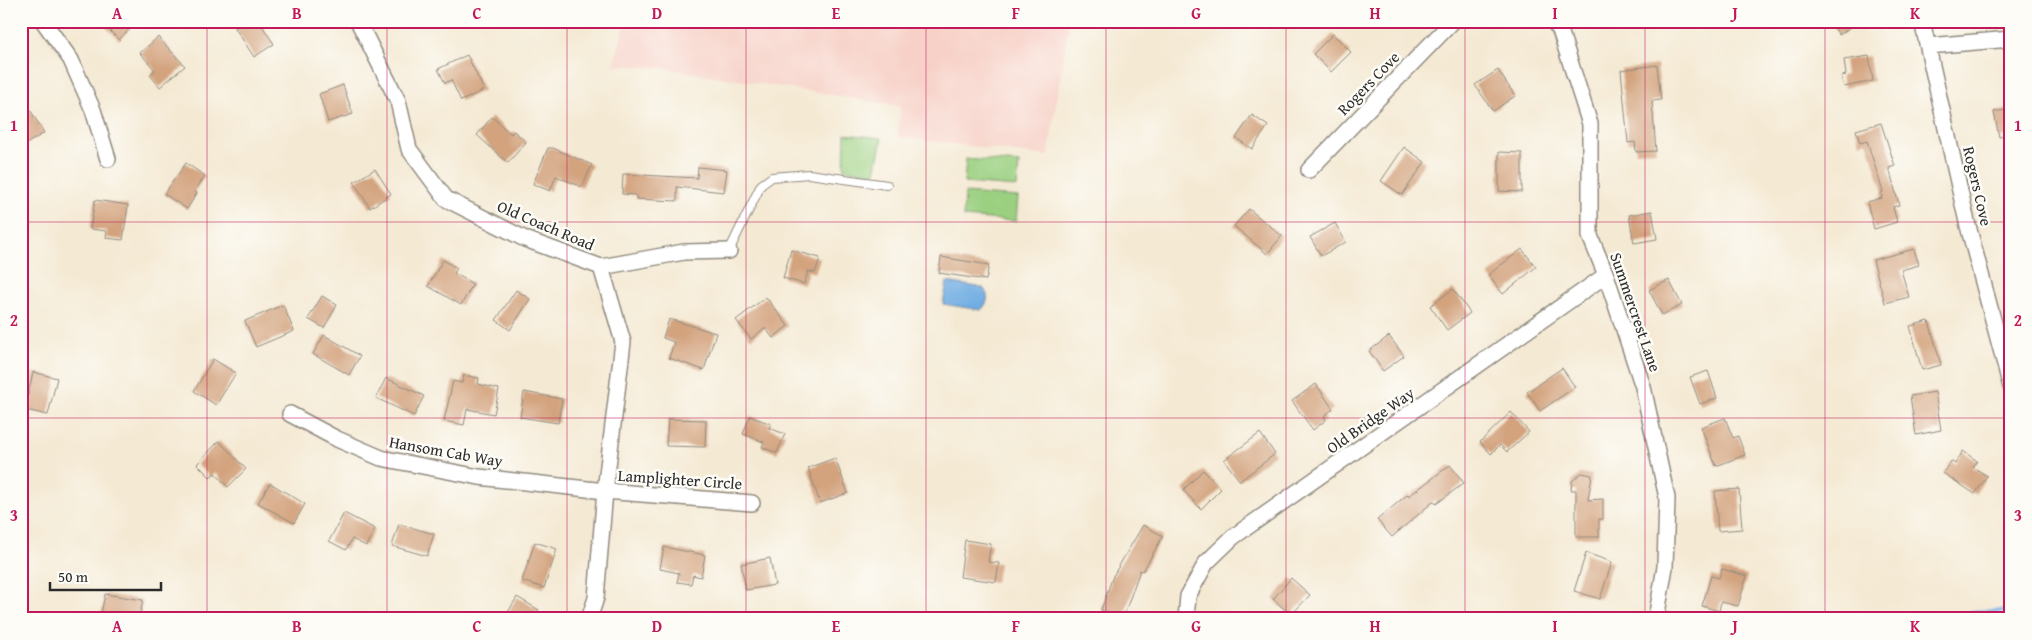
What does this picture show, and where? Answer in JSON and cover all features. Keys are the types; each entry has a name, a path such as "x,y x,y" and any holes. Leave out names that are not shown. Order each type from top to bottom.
{"street":[{"path":"44,21 71,60 94,110 108,159"},
{"name":"Old Coach Road","path":"358,21 398,101 409,150 446,199 525,239 600,267 623,342 605,491 596,598 589,619"},
{"name":"Rogers Cove","path":"1309,170 1454,21"},
{"name":"Summercrest Lane","path":"1553,21 1560,30 1590,124 1590,236 1606,275 1643,387 1667,498 1665,567 1656,619"},
{"name":"Rogers Cove","path":"1922,21 1967,222 2011,387"},
{"path":"1928,46 2011,39"},
{"path":"600,267 684,252 729,251"},
{"name":"Old Bridge Way","path":"1186,619 1188,596 1206,563 1234,537 1606,275"},
{"name":"Hansom Cab Way","path":"290,414 337,439 381,458 479,477 605,491"},
{"name":"Lamplighter Circle","path":"605,491 752,502"}],"lane":[{"path":"729,251 761,185 772,177 809,174 887,186"}],"shaded area":[{"path":"625,21 1069,21 1048,156 898,137 900,106 663,68 614,65"}],"green space":[{"path":"845,134 882,138 875,173 844,169"},
{"path":"966,159 1019,163 1017,187 964,183"},
{"path":"965,193 1018,197 1016,221 963,217"}],"water":[{"path":"947,282 983,288 987,297 985,305 981,310 943,304"}],"building":[{"path":"100,21 137,21 119,40"},
{"path":"244,21 259,21 274,44 254,57 235,28"},
{"path":"1830,21 1860,21 1839,35"},
{"path":"1333,34 1351,52 1331,72 1313,54"},
{"path":"158,37 185,66 160,87 150,75 155,70 140,53"},
{"path":"467,55 484,90 461,101 451,80 445,83 438,69"},
{"path":"1869,56 1873,81 1844,87 1841,76 1846,75 1844,60"},
{"path":"1657,65 1661,100 1652,101 1656,151 1636,152 1635,142 1628,143 1621,70"},
{"path":"1498,70 1515,96 1493,111 1475,85"},
{"path":"343,85 353,114 328,122 319,94"},
{"path":"29,108 44,133 21,147 21,113"},
{"path":"2011,109 2011,135 1999,137 1994,112"},
{"path":"1252,115 1268,126 1252,149 1236,138"},
{"path":"492,117 511,134 514,131 526,142 508,163 477,135"},
{"path":"1881,123 1895,166 1889,168 1899,205 1893,207 1897,222 1874,229 1867,202 1882,198 1881,193 1883,192 1867,141 1860,143 1856,130"},
{"path":"1404,147 1425,162 1402,195 1381,181"},
{"path":"548,148 553,148 592,165 582,187 556,176 550,191 533,184"},
{"path":"1499,152 1522,153 1522,192 1499,191"},
{"path":"186,163 205,176 194,192 197,193 187,209 164,194"},
{"path":"698,167 727,170 724,192 677,187 677,201 636,199 636,195 622,194 623,174 697,178"},
{"path":"375,169 391,194 370,208 354,182"},
{"path":"95,200 128,205 123,240 106,238 107,231 90,229"},
{"path":"1249,209 1282,236 1267,254 1234,226"},
{"path":"1652,211 1657,239 1634,243 1629,215"},
{"path":"1335,223 1346,242 1321,256 1310,237"},
{"path":"1522,249 1536,267 1503,294 1488,275"},
{"path":"1914,249 1919,265 1901,270 1909,297 1885,303 1873,260"},
{"path":"791,250 820,258 815,273 808,271 804,284 783,278"},
{"path":"941,257 989,265 986,280 939,273"},
{"path":"443,260 457,268 454,273 473,284 461,305 428,286"},
{"path":"1669,280 1682,305 1662,315 1649,290"},
{"path":"1453,289 1470,313 1447,330 1430,306"},
{"path":"516,290 530,299 510,330 496,320"},
{"path":"322,296 337,305 324,328 308,319"},
{"path":"766,297 788,326 773,338 765,328 751,339 736,320"},
{"path":"283,305 294,331 256,347 245,321"},
{"path":"669,319 716,333 704,370 669,358 674,342 663,338"},
{"path":"1929,321 1941,365 1922,370 1910,326"},
{"path":"324,335 360,356 349,375 313,354"},
{"path":"1389,336 1404,356 1383,371 1369,351"},
{"path":"213,359 236,373 216,405 194,391"},
{"path":"1562,368 1575,387 1540,411 1527,392"},
{"path":"1708,371 1717,398 1700,404 1690,377"},
{"path":"33,372 57,378 48,415 21,409 23,394 28,395"},
{"path":"464,375 479,378 478,384 499,389 494,414 467,409 464,425 444,421 453,381 462,383"},
{"path":"386,378 424,396 414,416 376,398"},
{"path":"1316,384 1333,409 1324,416 1326,420 1313,430 1292,401"},
{"path":"524,392 562,399 558,423 520,417"},
{"path":"1935,392 1941,430 1916,435 1910,396"},
{"path":"1511,412 1529,432 1507,452 1500,445 1491,454 1480,442"},
{"path":"750,416 771,424 769,428 785,434 777,453 762,447 764,442 743,434"},
{"path":"1725,418 1733,438 1738,436 1745,455 1716,466 1701,427"},
{"path":"668,419 706,420 705,447 666,446"},
{"path":"1260,433 1275,454 1240,481 1224,460"},
{"path":"219,441 246,469 228,487 215,473 210,477 197,464"},
{"path":"1963,451 1977,461 1973,467 1987,476 1975,494 1943,473 1951,461 1955,464"},
{"path":"835,458 848,493 820,503 808,468"},
{"path":"1450,465 1464,483 1436,504 1434,501 1392,537 1377,520 1408,494 1409,496"},
{"path":"1203,470 1221,489 1201,509 1183,490"},
{"path":"1581,473 1592,475 1588,500 1603,499 1603,519 1599,519 1599,537 1576,537 1576,490 1571,490 1572,481"},
{"path":"270,483 305,504 294,523 258,503"},
{"path":"1739,489 1742,529 1718,531 1715,491"},
{"path":"344,513 375,529 366,546 352,539 346,550 329,541"},
{"path":"399,524 434,534 427,556 392,546"},
{"path":"1143,525 1163,536 1143,571 1140,570 1123,618 1101,610 1113,576"},
{"path":"965,540 991,544 988,562 999,563 996,582 960,577"},
{"path":"535,542 557,549 544,588 522,581"},
{"path":"664,547 705,555 701,577 693,575 691,584 677,582 679,573 660,569"},
{"path":"1586,553 1612,562 1600,599 1574,591"},
{"path":"770,558 775,585 746,590 741,564"},
{"path":"1722,569 1747,576 1738,606 1721,602 1719,611 1702,606 1711,576 1719,578"},
{"path":"1291,578 1310,595 1291,615 1273,599"},
{"path":"105,594 143,600 139,619 100,619"},
{"path":"517,597 539,610 533,619 504,619"}],"waterway":[{"path":"1926,619 1975,612 2011,611"}]}
